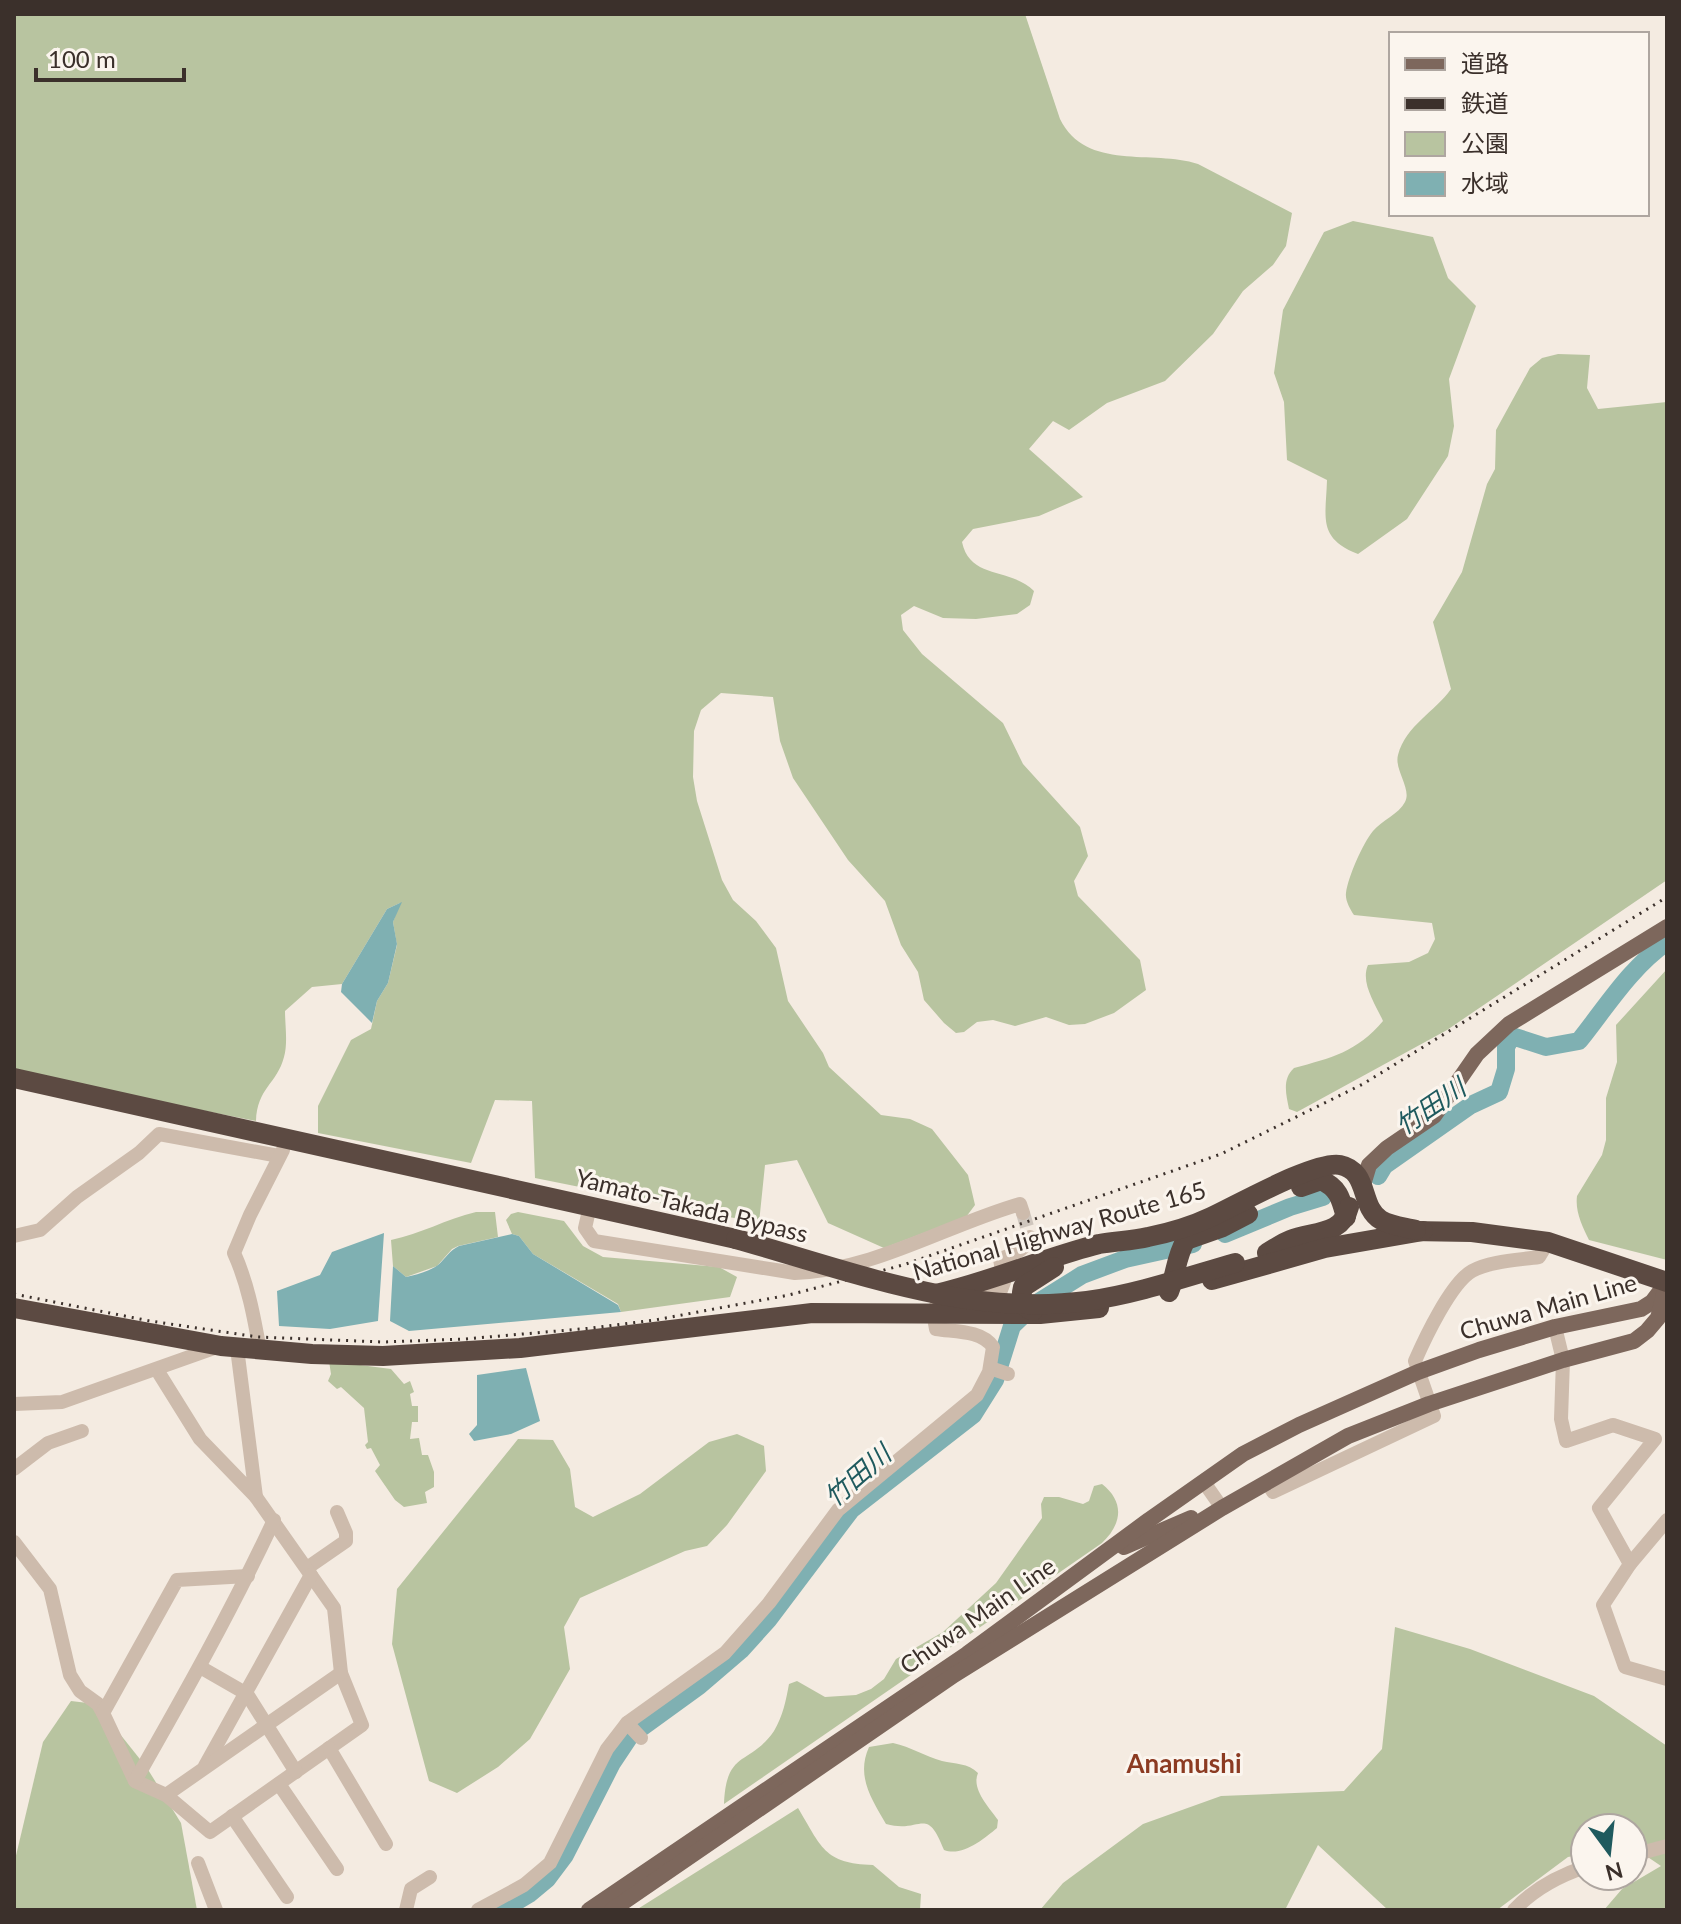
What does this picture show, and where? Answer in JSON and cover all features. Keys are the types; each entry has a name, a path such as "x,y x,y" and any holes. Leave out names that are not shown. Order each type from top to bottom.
{"highway":[{"name":"Yamato-Takada Bypass","path":"14,1078 284,1148 590,1206 736,1239 875,1281 985,1302 1086,1301 1156,1286 1267,1253 1291,1240 1351,1225"},
{"name":"National Highway Route 165","path":"715,1324 817,1305 914,1299 983,1282 1101,1244 1149,1237 1208,1219 1293,1177 1337,1164 1349,1168"},
{"path":"1349,1168 1363,1185 1368,1208 1351,1225"},
{"path":"1325,1248 1347,1242 1351,1225 1348,1210 1349,1168"},
{"path":"1169,1292 1182,1246 1302,1186 1321,1180 1332,1185 1339,1193 1351,1225"},
{"name":"National Highway Route 165","path":"1368,1208 1378,1219 1390,1224 1423,1231 1472,1232 1548,1242 1667,1282"},
{"path":"1351,1225 1423,1231"},
{"name":"National Highway Route 165","path":"14,1308 260,1351 411,1355 520,1348 812,1313 1040,1314 1111,1306 1325,1248 1423,1231"},
{"path":"1040,1314 1025,1308 1022,1302 1023,1287 1030,1281 1055,1267 1149,1237"}],"main road":[{"path":"1363,1185 1369,1165 1387,1148 1434,1116 1477,1054 1509,1024 1667,927"},
{"path":"1349,1168 1368,1153 1387,1148"},
{"name":"Chuwa Main Line","path":"589,1910 967,1654 1243,1454 1418,1372 1555,1327 1641,1309 1652,1302 1667,1282"},
{"name":"Chuwa Main Line","path":"612,1910 954,1675 1222,1508 1348,1436 1429,1404 1563,1360 1634,1341 1658,1318 1667,1282"},
{"path":"1099,1557 1181,1524 1213,1507 1222,1508"}],"street":[{"path":"14,1236 40,1230 77,1197 139,1153 159,1134 284,1148 234,1253 247,1282 260,1351"},
{"path":"590,1206 585,1228 594,1241 795,1273 820,1272 864,1263 988,1213 1020,1204 1023,1213"},
{"path":"485,1908 524,1885 550,1863 607,1749 627,1723 725,1653 769,1603 838,1510 968,1404 983,1385 990,1368 993,1347 980,1335 936,1329 933,1312 943,1301 991,1295 1001,1290 1004,1282 1000,1259 1020,1251 1030,1237"},
{"path":"1429,1404 1415,1361 1428,1331 1451,1294 1471,1271 1539,1257 1548,1242"},
{"path":"1555,1327 1563,1360 1561,1419 1566,1441 1613,1425 1655,1439 1599,1508 1630,1564"},
{"path":"14,1404 62,1402 229,1347 256,1497"},
{"path":"990,1368 1008,1374"},
{"path":"14,1542 50,1589 70,1675 80,1691 98,1704 135,1781 166,1795 210,1832 362,1725 341,1673 334,1608 256,1497 200,1439 157,1370"},
{"path":"14,1469 48,1443 82,1431"},
{"path":"1206,1479 1208,1488 1222,1508"},
{"path":"205,1766 247,1694 309,1572 346,1541 337,1512"},
{"path":"135,1781 200,1667 274,1520"},
{"path":"1667,1520 1630,1564 1603,1605 1625,1667 1667,1679"},
{"path":"103,1713 177,1580 248,1576"},
{"path":"200,1667 247,1694 296,1772"},
{"path":"166,1795 341,1673"},
{"path":"627,1723 641,1738"},
{"path":"329,1748 386,1844"},
{"path":"279,1784 337,1869"},
{"path":"232,1816 287,1897"},
{"path":"198,1863 216,1910"},
{"path":"1514,1910 1546,1883 1569,1874"},
{"path":"406,1910 411,1889 430,1877"}],"green space":[{"path":"14,14 1025,14 1060,119 1072,136 1103,153 1198,164 1292,213 1286,246 1273,265 1243,291 1213,334 1165,381 1107,403 1069,430 1053,421 1029,449 1083,497 1039,516 973,529 962,542 973,562 1034,591 1030,605 1017,614 976,619 943,618 914,606 901,615 903,630 922,654 1003,723 1023,764 1080,827 1088,856 1074,881 1078,896 1140,960 1146,990 1114,1013 1085,1024 1069,1025 1046,1017 1015,1026 993,1020 977,1022 964,1032 956,1033 924,1000 918,972 901,945 885,901 848,860 793,778 780,741 773,697 721,693 701,710 694,731 693,777 697,801 722,880 733,900 756,921 776,948 788,1001 829,1067 881,1115 910,1119 932,1129 968,1175 975,1205 966,1217 884,1248 828,1223 797,1160 765,1165 759,1223 535,1178 532,1101 495,1100 471,1163 318,1133 318,1106 351,1040 371,1029 377,1001 388,983 397,945 393,922 400,903 387,909 342,984 312,987 285,1011 284,1057 277,1074 263,1093 256,1121 14,1069"},
{"path":"1353,221 1433,237 1448,278 1476,306 1449,379 1454,426 1448,456 1407,519 1358,554 1345,548 1330,533 1326,515 1327,480 1287,460 1284,402 1274,373 1283,310 1324,232"},
{"path":"1558,354 1590,355 1587,388 1598,409 1667,402 1667,880 1447,1030 1297,1112 1289,1109 1286,1092 1290,1072 1353,1047 1383,1021 1367,986 1368,965 1409,962 1428,953 1435,939 1432,923 1354,915 1346,899 1347,886 1369,836 1399,810 1407,797 1397,761 1402,744 1451,689 1433,622 1462,572 1487,484 1495,469 1496,430 1530,368 1542,358"},
{"path":"1667,969 1667,1260 1589,1240 1580,1218 1577,1196 1602,1155 1606,1140 1606,1098 1617,1062 1616,1025"},
{"path":"476,1212 495,1212 498,1237 458,1246 437,1266 406,1277 393,1266 391,1240"},
{"path":"518,1212 564,1221 583,1246 603,1257 719,1267 737,1277 730,1297 621,1312 618,1304 533,1254 519,1236 512,1234 506,1220"},
{"path":"329,1361 391,1369 404,1384 410,1381 414,1392 410,1394 412,1406 418,1406 418,1422 412,1422 410,1439 419,1438 422,1455 428,1455 434,1472 434,1487 425,1492 427,1503 404,1507 395,1500 375,1471 380,1465 371,1448 367,1449 365,1445 368,1442 364,1408 341,1387 337,1389 328,1381 331,1374"},
{"path":"737,1434 764,1446 766,1471 727,1525 707,1546 685,1551 580,1598 564,1627 570,1669 530,1739 498,1767 457,1793 429,1781 392,1644 397,1589 518,1439 553,1440 570,1469 575,1507 593,1517 640,1494 709,1442"},
{"path":"1102,1484 1115,1498 1118,1513 1114,1528 1102,1543 724,1804 729,1774 774,1731 782,1714 789,1684 797,1681 825,1697 856,1695 871,1689 884,1679 896,1659 943,1632 996,1583 1042,1518 1044,1497 1059,1497 1083,1504 1089,1501 1094,1486"},
{"path":"1395,1627 1470,1649 1594,1696 1667,1746 1667,1910 1604,1910 1619,1892 1649,1892 1649,1873 1661,1866 1649,1858 1649,1812 1569,1812 1569,1857 1497,1910 1388,1910 1318,1845 1285,1910 1040,1910 1063,1883 1143,1824 1221,1796 1344,1791 1382,1749"},
{"path":"71,1701 96,1704 147,1768 181,1823 197,1910 14,1910 14,1864 43,1742"},
{"path":"893,1743 942,1761 966,1766 978,1773 979,1791 998,1820 997,1828 972,1846 951,1852 944,1850 938,1836 927,1824 886,1824 867,1787 864,1768 869,1747"},
{"path":"798,1808 819,1842 834,1857 873,1865 899,1887 921,1894 920,1910 636,1910"}],"water":[{"path":"402,902 393,922 397,944 388,983 377,1001 372,1023 341,992 342,984 387,909"},
{"path":"384,1233 378,1321 330,1329 279,1326 277,1291 320,1275 332,1252"},
{"path":"512,1234 519,1236 533,1254 618,1305 621,1312 409,1331 390,1321 393,1266 406,1277 414,1275 435,1267 459,1246"},
{"path":"526,1368 540,1421 511,1434 474,1441 469,1434 477,1425 477,1375"}],"waterway":[{"name":"竹田川","path":"1378,1176 1384,1166 1471,1105 1499,1092 1506,1069 1506,1047 1512,1036 1546,1047 1579,1041 1630,976 1667,942"},
{"name":"竹田川","path":"1225,1234 1323,1197"},
{"name":"竹田川","path":"502,1910 547,1879 565,1855 612,1763 630,1736 699,1686 741,1650 768,1620 851,1510 973,1415 995,1380 1012,1326 1034,1305 1082,1275 1125,1259 1193,1244"}],"tunnel":[{"path":"1023,1213 1030,1237"}],"railway":[{"path":"14,1294 150,1321 258,1337 383,1342 465,1339 592,1328 655,1320 789,1295 903,1265 1221,1154 1363,1084 1667,897"}],"district":[{"name":"Anamushi","path":"1184,1763"}]}
